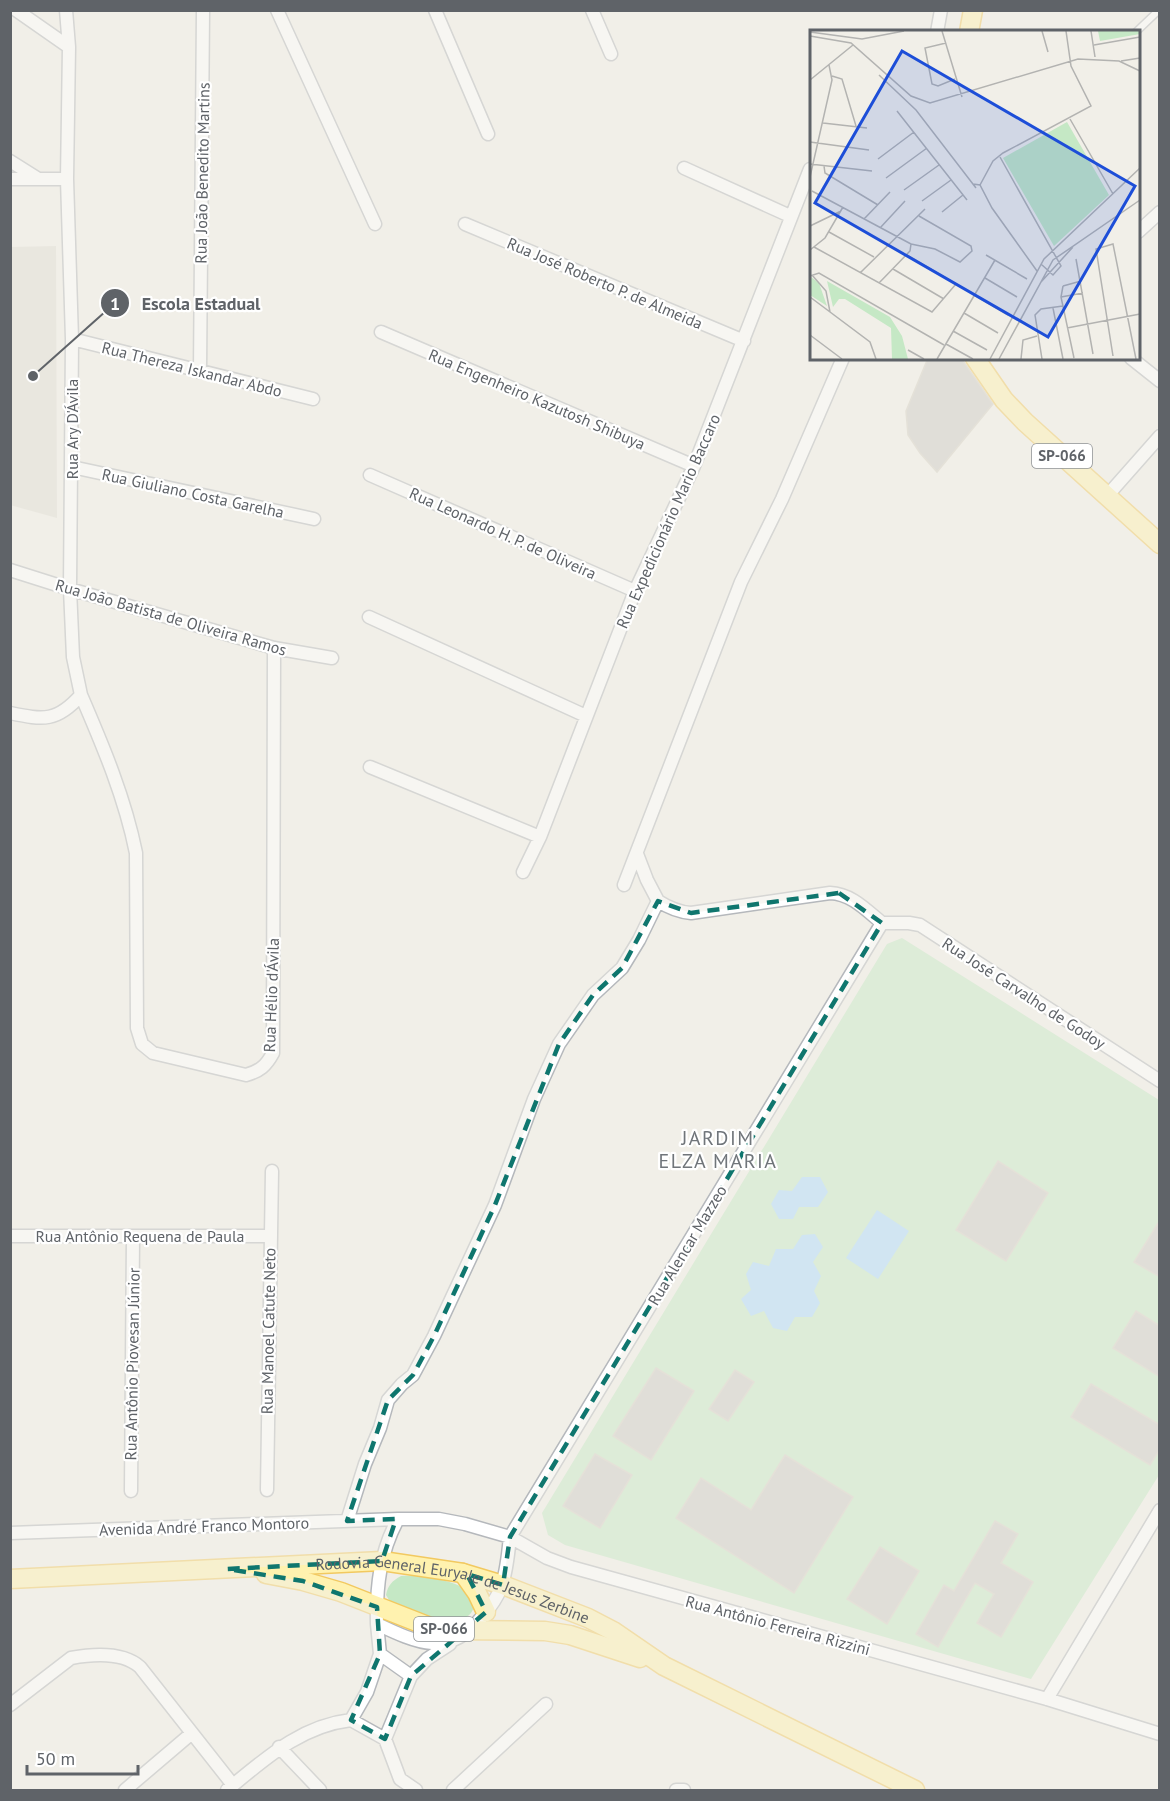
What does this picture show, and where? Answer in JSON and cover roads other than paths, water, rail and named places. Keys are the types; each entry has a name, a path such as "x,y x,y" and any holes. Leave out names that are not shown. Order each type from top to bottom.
{"main road":[{"path":"969,30 973,10"},
{"name":"SP-066","path":"976,360 1011,408 1160,544"},
{"name":"Rodovia General Euryale de Jesus Zerbine","path":"10,1579 382,1561 463,1573 503,1585 588,1618 613,1631 664,1666 915,1791"},
{"name":"Rodovia General Euryale de Jesus Zerbine","path":"227,1569 303,1581 341,1592 377,1615 430,1627 545,1631 570,1635 664,1666"},
{"path":"463,1573 486,1612"}],"street":[{"path":"16,10 69,47"},
{"name":"Rua Ary D'Ávila","path":"66,10 69,47 67,179 72,339 70,589 73,657 81,695"},
{"name":"Rua João Benedito Martins","path":"200,372 203,10"},
{"path":"277,10 375,224"},
{"path":"435,10 488,135"},
{"path":"592,10 611,54"},
{"path":"937,30 941,10"},
{"path":"10,161 37,178"},
{"path":"684,168 790,216"},
{"name":"Rua Expedicionário Mario Baccaro","path":"523,872 540,837 635,591 694,466 810,169"},
{"path":"10,179 67,179"},
{"path":"1140,230 1160,212"},
{"name":"Rua José Roberto P. de Almeida","path":"465,224 744,341"},
{"name":"Rua Engenheiro Kazutosh Shibuya","path":"381,332 694,466"},
{"name":"Rua Thereza Iskandar Abdo","path":"72,339 313,399"},
{"path":"624,885 741,582 782,499 842,360"},
{"path":"1134,360 1160,381"},
{"path":"1107,496 1160,436"},
{"name":"Rua Giuliano Costa Garelha","path":"72,466 314,519"},
{"name":"Rua Leonardo H. P. de Oliveira","path":"370,475 635,591"},
{"name":"Rua João Batista de Oliveira Ramos","path":"10,570 274,648 332,658"},
{"path":"369,617 586,716"},
{"name":"Rua Hélio d'Ávila","path":"81,695 104,748 130,825 136,853 137,1028 142,1044 153,1053 246,1075 259,1071 273,1053 274,648"},
{"path":"10,713 37,718 53,717 69,709 81,695"},
{"path":"370,767 540,837"},
{"path":"637,854 658,901 680,912 691,913 840,893 882,923"},
{"path":"347,1521 388,1400 413,1375 434,1336 495,1205 534,1099 559,1044 593,995 622,968 658,901"},
{"name":"Rua José Carvalho de Godoy","path":"882,923 909,923 920,926 1160,1081"},
{"name":"Rua Alencar Mazzeo","path":"510,1537 882,923"},
{"name":"Rua Manoel Catute Neto","path":"267,1490 269,1236 272,1171"},
{"name":"Rua Antônio Requena de Paula","path":"10,1236 269,1236"},
{"name":"Rua Antônio Piovesan Júnior","path":"131,1491 133,1236"},
{"path":"1047,1699 1160,1510"},
{"path":"351,1720 367,1692 380,1654 377,1615 378,1575 391,1532 398,1519"},
{"name":"Avenida André Franco Montoro","path":"10,1533 398,1519"},
{"name":"Rua Antônio Ferreira Rizzini","path":"398,1519 439,1519 465,1524 510,1537 547,1558 571,1567 1047,1699 1160,1734"},
{"path":"416,1791 400,1785 385,1739 411,1677 427,1659 471,1630 498,1595 503,1585 510,1537"},
{"path":"377,1615 409,1639 423,1643 454,1641"},
{"path":"380,1654 411,1677"},
{"path":"10,1705 71,1658 121,1657 132,1661 140,1667 192,1733 230,1788 279,1747 316,1727 351,1720 385,1739"},
{"path":"453,1791 546,1704"},
{"path":"125,1791 192,1733"},
{"path":"279,1747 320,1791"}],"lane":[{"path":"1138,30 1159,10"}],"water":[{"path":"802,1177 820,1177 828,1192 818,1207 799,1207 793,1219 779,1219 771,1204 779,1190 792,1191"},
{"path":"877,1210 909,1231 878,1279 846,1258"},
{"path":"815,1234 823,1247 813,1262 821,1276 814,1291 820,1303 812,1317 795,1317 787,1331 773,1328 764,1311 751,1316 741,1299 751,1290 746,1274 753,1262 769,1266 776,1249 793,1249 802,1235"}],"place":[{"name":"Escola Estadual","path":"33,376"}],"district":[{"name":"JARDIM ELZA MARIA","path":"718,1150"}]}
